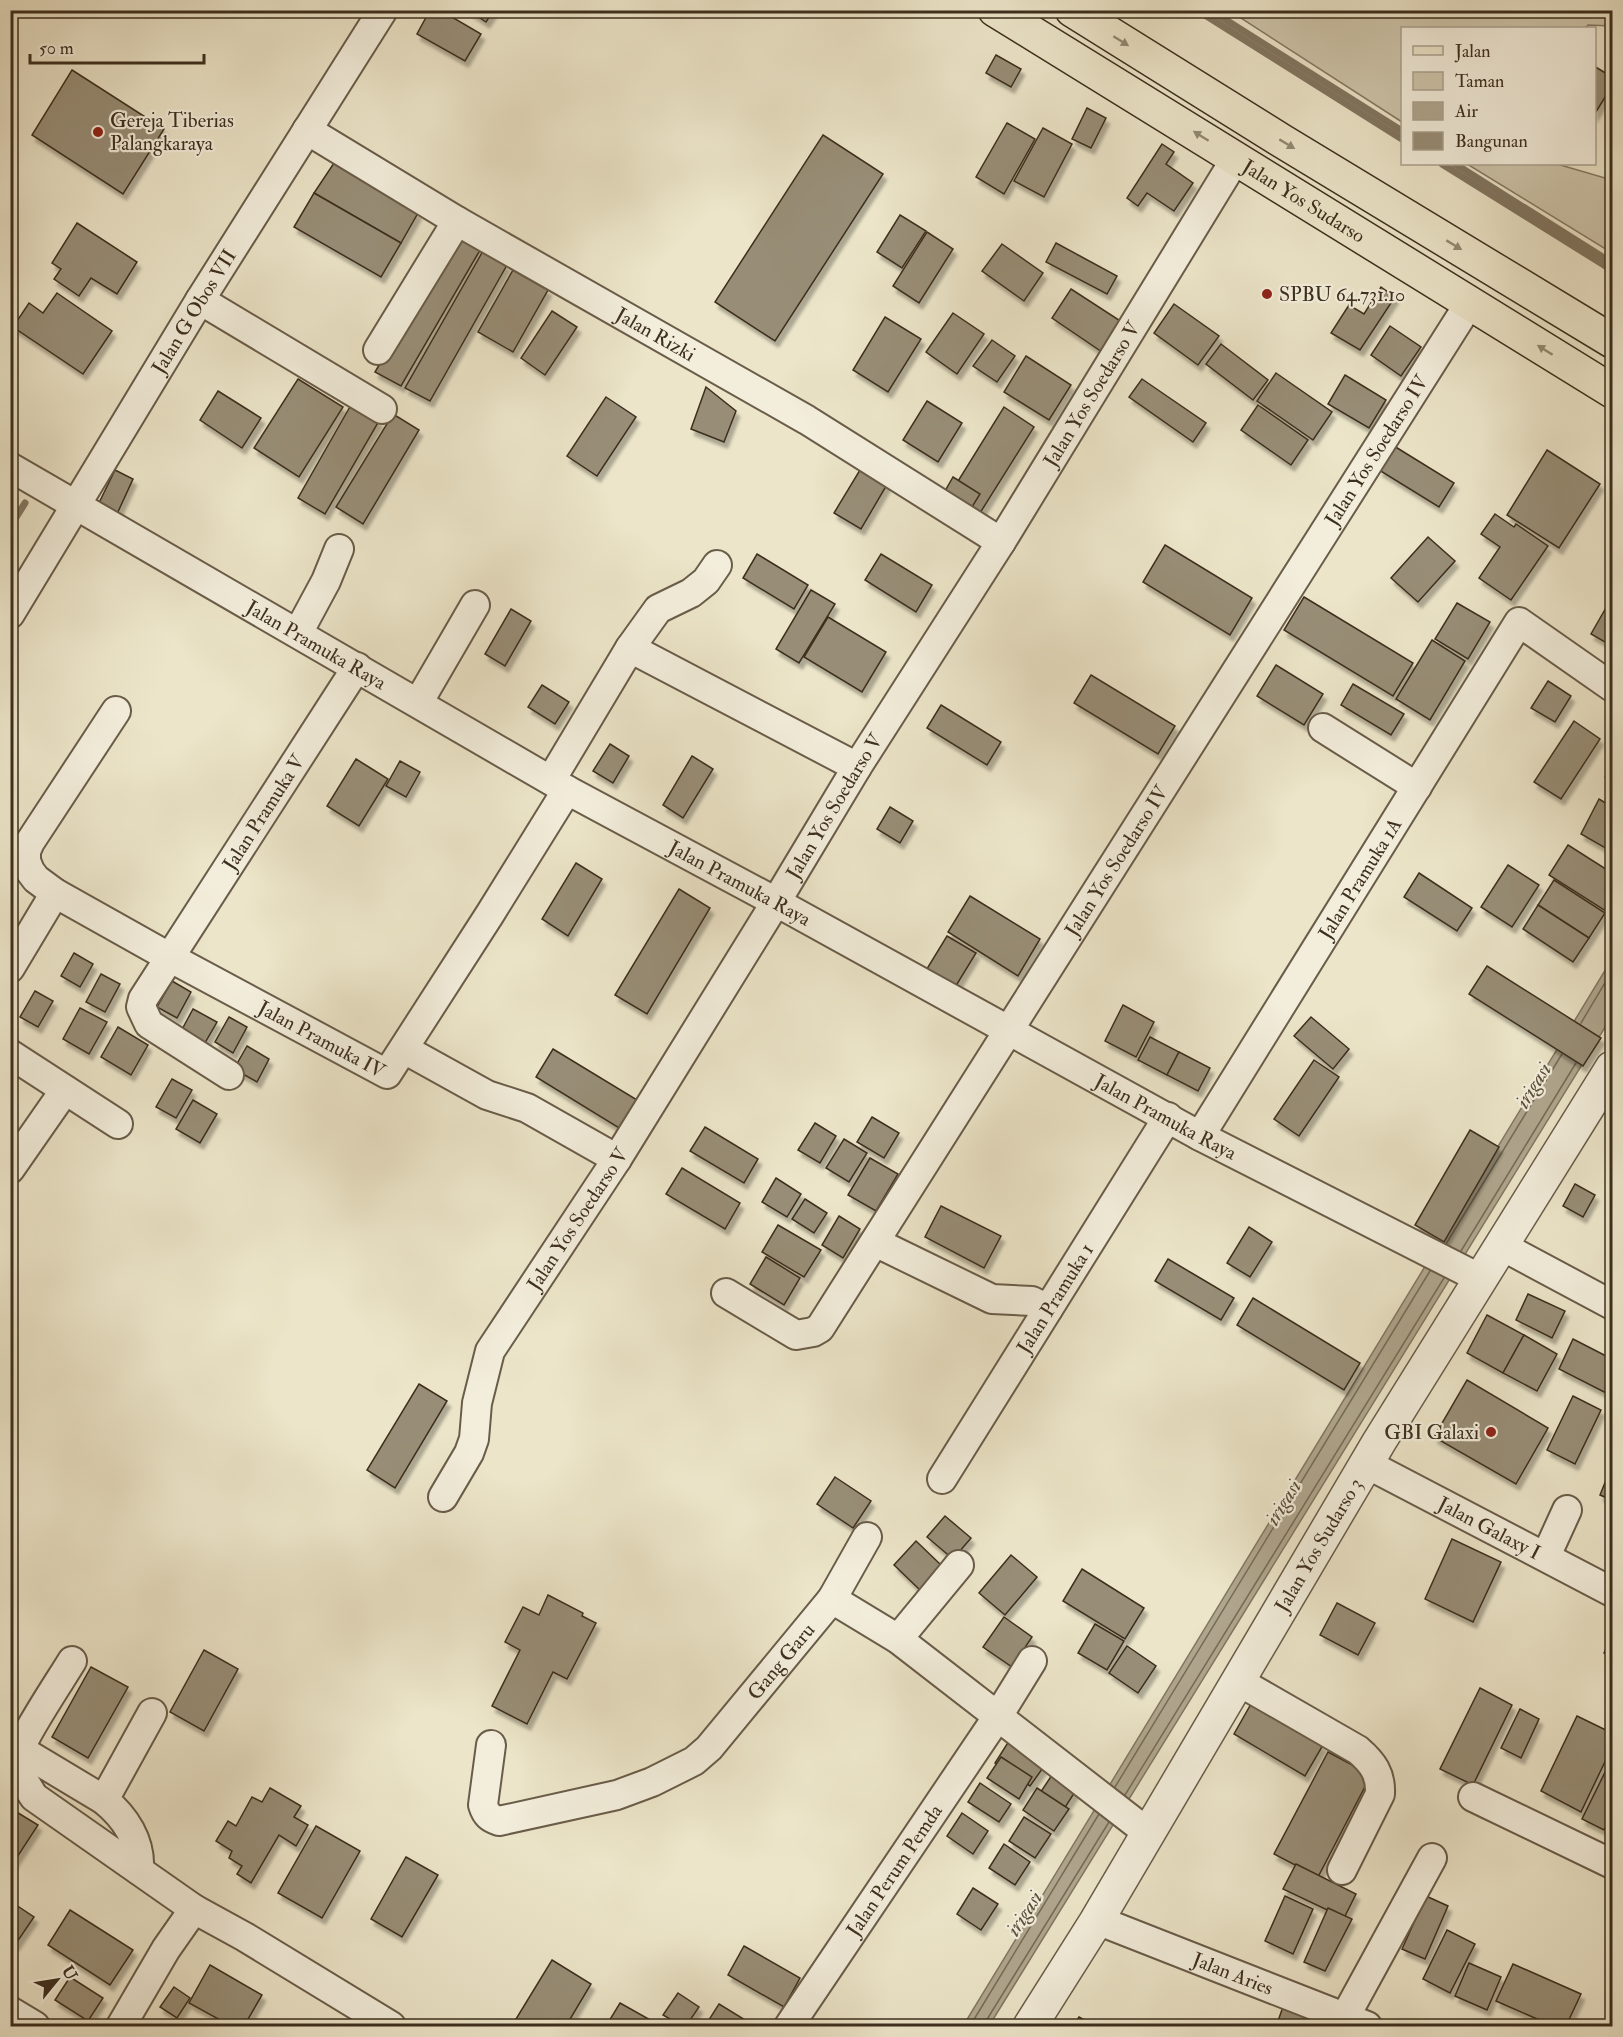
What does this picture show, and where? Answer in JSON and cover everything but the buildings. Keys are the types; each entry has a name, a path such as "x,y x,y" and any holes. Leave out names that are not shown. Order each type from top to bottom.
{"main road":[{"name":"Jalan Yos Sudarso","path":"993,10 1612,391"},
{"name":"Jalan Yos Sudarso","path":"1072,10 1282,141 1610,339"},
{"path":"1584,374 1610,339"}],"street":[{"name":"Jalan G Obos VII","path":"10,614 200,300 382,10"},
{"name":"Jalan Rizki","path":"307,130 457,221 807,420 1001,542"},
{"name":"Jalan Yos Soedarso V","path":"443,1497 469,1453 474,1439 477,1403 490,1351 617,1159 857,767 1001,542 1236,158"},
{"path":"378,350 457,221"},
{"path":"200,300 382,409"},
{"name":"Jalan Yos Soedarso IV","path":"726,1293 796,1335 813,1332 826,1320 1469,304"},
{"name":"Jalan Pramuka Raya","path":"10,467 78,504 559,785 1200,1136 1478,1278"},
{"path":"298,633 326,581 339,549"},
{"name":"Jalan Pramuka IV","path":"116,711 26,851 26,861 30,871 36,879 55,893 168,957 387,1074 404,1049 559,785 630,648 658,609 691,593 706,581 717,565"},
{"path":"418,703 475,605"},
{"name":"Jalan Pramuka 1A","path":"1200,1136 1519,622 1612,687"},
{"path":"630,648 857,767"},
{"name":"Jalan Pramuka V","path":"229,1075 158,1032 144,1016 141,1007 143,999 357,667"},
{"path":"1323,728 1417,788"},
{"path":"10,968 55,893"},
{"path":"404,1049 487,1095 526,1108 617,1159"},
{"path":"10,1054 118,1124"},
{"name":"Jalan Yos Sudarso 3","path":"1029,2026 1097,1920 1138,1825 1238,1681 1478,1278 1502,1245 1612,1068"},
{"path":"10,1169 65,1090"},
{"name":"Jalan Pramuka 1","path":"942,1479 1168,1117"},
{"path":"875,1242 992,1299 1032,1301 1048,1310"},
{"path":"1502,1245 1612,1305"},
{"name":"Jalan Galaxy I","path":"1372,1453 1555,1535 1612,1592"},
{"path":"867,1537 832,1599 898,1639 1138,1825"},
{"path":"898,1639 959,1565"},
{"name":"Gang Garu","path":"491,1745 483,1805 490,1818 499,1821 617,1795 652,1782 681,1769 709,1748 832,1599"},
{"path":"72,1661 19,1749 19,1766 34,1797 194,1909 245,1937 392,2026"},
{"name":"Jalan Perum Pemda","path":"789,2026 998,1716 1032,1661"},
{"path":"1238,1681 1358,1750 1370,1761 1378,1773 1380,1794 1342,1870"},
{"path":"104,1800 152,1713"},
{"path":"19,1749 104,1800 115,1809 131,1831 140,1859 139,1870"},
{"path":"1473,1797 1612,1864"},
{"path":"1356,2022 1432,1858"},
{"path":"121,2026 166,1949 194,1909"},
{"name":"Jalan Aries","path":"1097,1920 1356,2022"},
{"path":"10,2011 36,2026"}],"green space":[{"path":"1612,10 1612,26 1401,27 1401,121 1230,11"},
{"path":"1469,165 1560,165 1612,180 1612,253"}],"water":[{"name":"irigasi","path":"1612,959 1612,1016 989,2026 963,2026"}],"waterway":[{"path":"1197,10 1401,138"},
{"path":"1210,10 1401,130"},
{"path":"1444,165 1612,270"},
{"path":"1457,165 1612,263"},
{"path":"10,527 25,503"}],"place":[{"name":"Gereja Tiberias Palangkaraya","path":"98,132"},
{"name":"SPBU 64.731.10","path":"1267,294"},
{"name":"GBI Galaxi","path":"1491,1432"}]}
